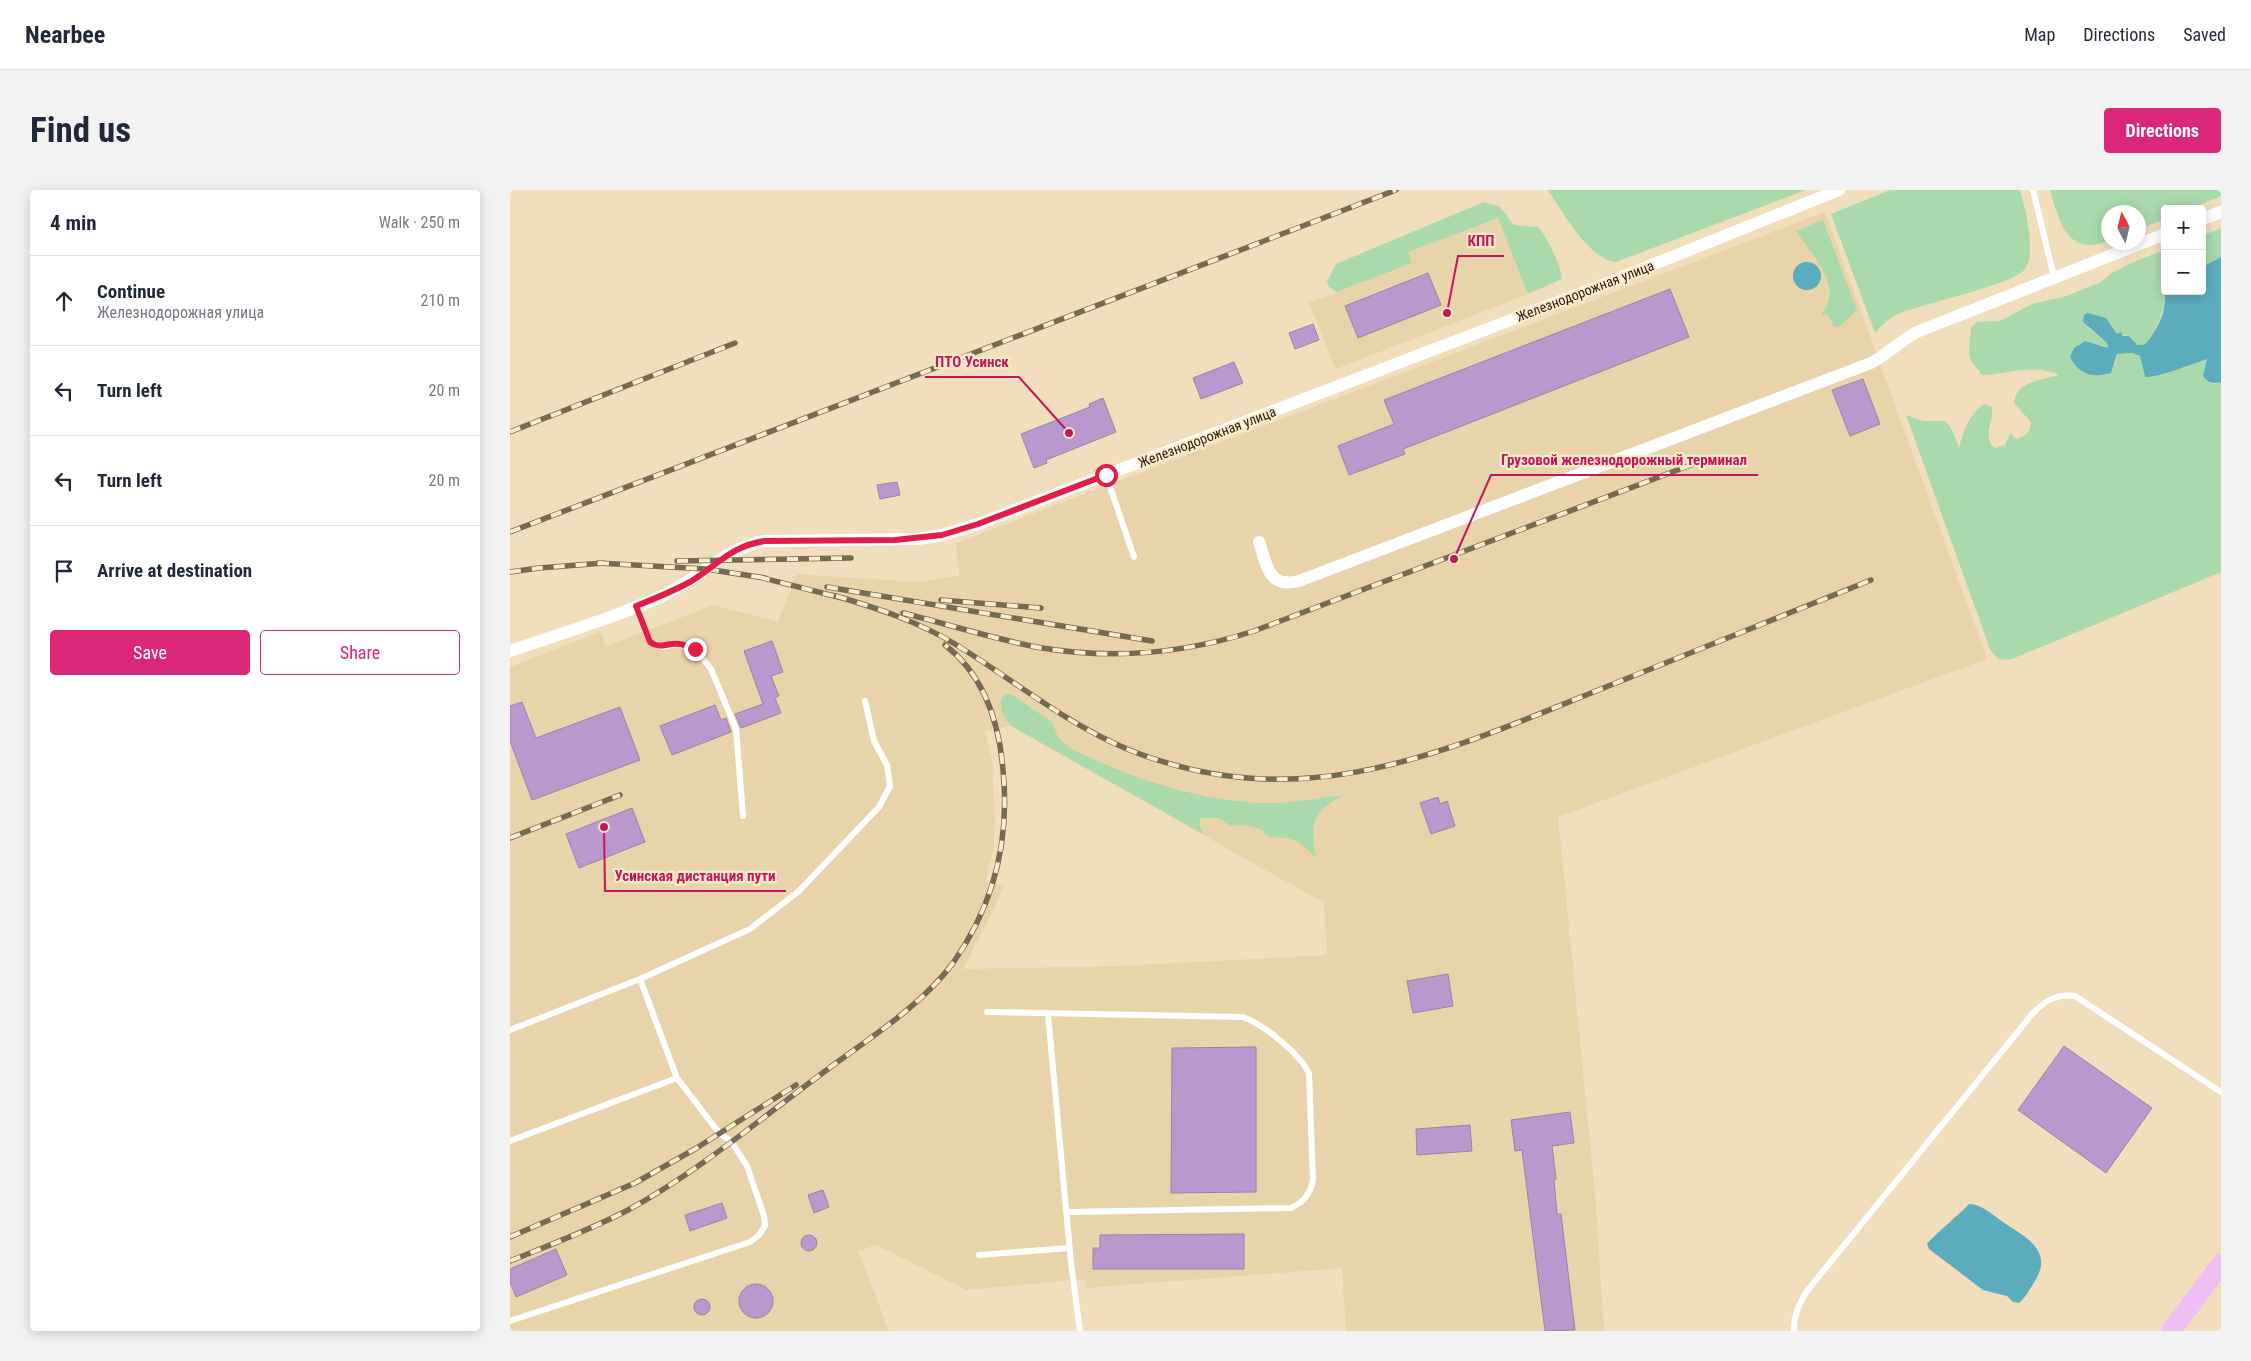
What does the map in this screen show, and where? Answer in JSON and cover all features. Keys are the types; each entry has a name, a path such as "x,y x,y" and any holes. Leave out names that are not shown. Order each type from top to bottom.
{"main road":[{"path":"2171,1331 2221,1264"}],"street":[{"name":"Железнодорожная улица","path":"510,651 636,606 692,581 718,560 745,545 765,541 895,540 942,535 978,524 1597,287 1839,190"},
{"path":"2206,218 2221,212"},
{"path":"1259,542 1270,573 1276,580 1290,583 1299,581 1871,363 1885,356 1903,340 1917,332 2161,236"}],"lane":[{"path":"2033,190 2054,277"},
{"path":"1106,475 1134,557"},
{"path":"636,606 650,642 662,647 678,644 695,649 711,669 736,729 743,816"},
{"path":"510,1030 691,957 757,924 799,891 879,806 890,786 890,776 874,741 866,701"},
{"path":"510,1321 750,1242 759,1235 765,1226 764,1216 747,1166 731,1140 720,1134 677,1078 640,979"},
{"path":"1794,1331 1798,1306 1807,1291 2033,1013 2054,997 2075,996 2221,1092"},
{"path":"987,1012 1243,1017 1260,1025 1304,1063 1309,1073 1313,1180 1311,1188 1300,1204 1291,1208 1067,1212"},
{"path":"1048,1014 1069,1248 1080,1331"},
{"path":"510,1141 677,1078"},
{"path":"979,1255 1069,1248"}],"shaded area":[{"path":"1825,212 1987,659 1558,817 1595,1193 1604,1331 1346,1331 1342,1268 1086,1288 1085,1279 966,1290 876,1245 858,1251 889,1331 510,1331 510,667 600,632 606,646 714,605 778,622 797,574 915,582 959,576 956,543","holes":["1010,726 1324,903 1327,955 1121,966 963,969 1003,887 985,880 994,848 995,819 992,760 985,731"]},
{"path":"1498,218 1528,294 1336,369 1309,303 1412,263 1407,252"}],"green space":[{"path":"1548,190 1806,190 1616,262 1596,253 1586,244"},
{"path":"1890,190 2020,190 2030,242 2030,252 2025,269 2017,275 1985,288 1896,315 1875,333 1831,214"},
{"path":"2050,190 2221,190 2221,196 2200,205 2161,205 2161,221 2146,226 2146,205 2101,205 2101,243 2094,245 2083,244 2074,240 2067,234 2057,214"},
{"path":"1484,202 1500,207 1514,225 1538,227 1553,252 1562,279 1528,294 1498,218 1408,252 1412,263 1337,292 1329,287 1327,281 1336,264"},
{"path":"1823,220 1857,310 1839,327 1834,327 1828,315 1821,315 1827,304 1828,282 1824,271 1796,231"},
{"path":"2221,228 2221,257 2206,265 2206,250 2206,234"},
{"path":"2161,252 2161,295 2164,295 2165,305 2155,330 2144,345 2137,346 2129,336 2117,334 2106,318 2087,327 2107,343 2108,349 2101,345 2079,344 2070,357 2115,365 2117,354 2132,353 2140,356 2145,377 2166,373 2207,359 2213,384 2221,382 2221,572 2012,659 1999,659 1990,649 1906,415 1923,421 1944,421 1950,426 1959,447 1971,418 1984,404 1992,407 1988,434 1995,448 2005,445 2010,433 2017,439 2026,435 2031,422 2014,403 2016,396 2020,390 2031,383 2059,375 2031,369 1982,375 1970,359 1971,328 1977,322 2000,321 2032,304 2067,296 2101,282 2110,274 2131,263"},
{"path":"1006,694 1012,695 1052,722 1058,737 1068,747 1114,768 1162,785 1211,797 1261,803 1293,802 1345,795 1325,807 1319,813 1313,836 1316,858 1296,841 1269,837 1260,829 1252,826 1229,825 1219,818 1200,818 1199,825 1205,835 1010,725 1001,711 1001,699"}],"water":[{"path":"2221,257 2221,382 2211,382 2203,376 2207,359 2151,377 2145,377 2140,356 2132,353 2117,354 2111,373 2087,374 2074,363 2070,357 2074,348 2085,341 2108,348 2107,343 2083,322 2084,315 2088,313 2106,318 2117,334 2121,332 2123,336 2129,336 2137,345 2144,345 2161,320 2165,302 2164,295 2206,295 2206,265"},
{"path":"1807,262 1817,266 1821,276 1817,286 1807,290 1797,286 1793,276 1797,266"},
{"path":"1969,1204 1982,1208 2020,1233 2028,1239 2039,1253 2041,1261 2040,1270 2030,1290 2019,1303 2013,1302 2007,1296 1983,1290 1929,1249 1927,1244 1929,1241"}],"building":[{"path":"1428,273 1441,305 1358,338 1345,306"},
{"path":"1670,289 1689,337 1403,449 1405,454 1349,475 1338,446 1394,424 1384,400"},
{"path":"1313,324 1319,340 1295,349 1289,333"},
{"path":"1234,362 1243,383 1201,399 1193,378"},
{"path":"1863,379 1880,424 1850,436 1832,390"},
{"path":"1103,398 1116,432 1046,460 1047,463 1034,468 1021,434 1090,407 1089,404"},
{"path":"897,482 900,495 880,499 877,485"},
{"path":"772,641 783,672 771,676 779,696 775,698 781,713 741,728 735,714 763,704 744,651"},
{"path":"522,702 536,738 620,707 640,760 532,800 510,741 510,706"},
{"path":"715,705 721,720 726,718 731,732 672,755 660,726"},
{"path":"1438,797 1440,804 1447,801 1455,826 1431,834 1420,803"},
{"path":"632,808 645,842 579,868 566,834"},
{"path":"1448,974 1453,1006 1413,1013 1407,981"},
{"path":"2064,1046 2152,1108 2106,1173 2018,1110"},
{"path":"1256,1047 1256,1192 1171,1193 1172,1048"},
{"path":"1570,1112 1574,1143 1552,1146 1556,1179 1554,1180 1557,1214 1561,1214 1575,1330 1545,1331 1522,1150 1515,1151 1511,1120"},
{"path":"1470,1125 1472,1151 1417,1155 1416,1129"},
{"path":"823,1190 829,1207 814,1213 808,1195"},
{"path":"722,1203 727,1218 690,1231 685,1215"},
{"path":"1244,1234 1244,1269 1093,1269 1093,1248 1100,1248 1100,1235"},
{"path":"809,1235 817,1243 809,1251 801,1243"},
{"path":"556,1249 567,1275 516,1297 510,1282 510,1269"},
{"path":"756,1284 768,1289 773,1301 768,1313 756,1318 744,1313 739,1301 744,1289"},
{"path":"702,1299 710,1307 702,1315 694,1307"}],"railway":[{"path":"510,532 1396,190"},
{"path":"510,432 735,343"},
{"path":"903,613 1019,643 1064,651 1119,654 1173,650 1200,645 1254,631 1696,463"},
{"path":"677,561 851,558"},
{"path":"598,563 706,569 765,578"},
{"path":"510,572 604,563"},
{"path":"759,577 842,598"},
{"path":"836,596 897,616 941,636 976,657 1060,714 1127,749 1191,769 1253,778 1313,778 1372,769 1430,754 1488,734 1871,580"},
{"path":"827,587 1152,641"},
{"path":"941,600 1041,608"},
{"path":"510,1261 614,1217 680,1179 895,1020 926,993 953,963 967,941 989,895 1001,846 1005,796 998,734 987,701 970,670 945,645"},
{"path":"510,838 620,795"},
{"path":"510,1237 635,1183 695,1149 796,1085"}],"place":[{"name":"КПП","path":"1447,313"},
{"name":"ПТО Усинск","path":"1069,433"},
{"name":"Грузовой железнодорожный терминал","path":"1454,559"},
{"name":"Усинская дистанция пути","path":"604,827"}],"route":[{"path":"695,649 678,644 662,647 654,645 650,642 636,606 692,581 718,560 745,545 765,541 895,540 942,535 978,524 1106,475"}]}
